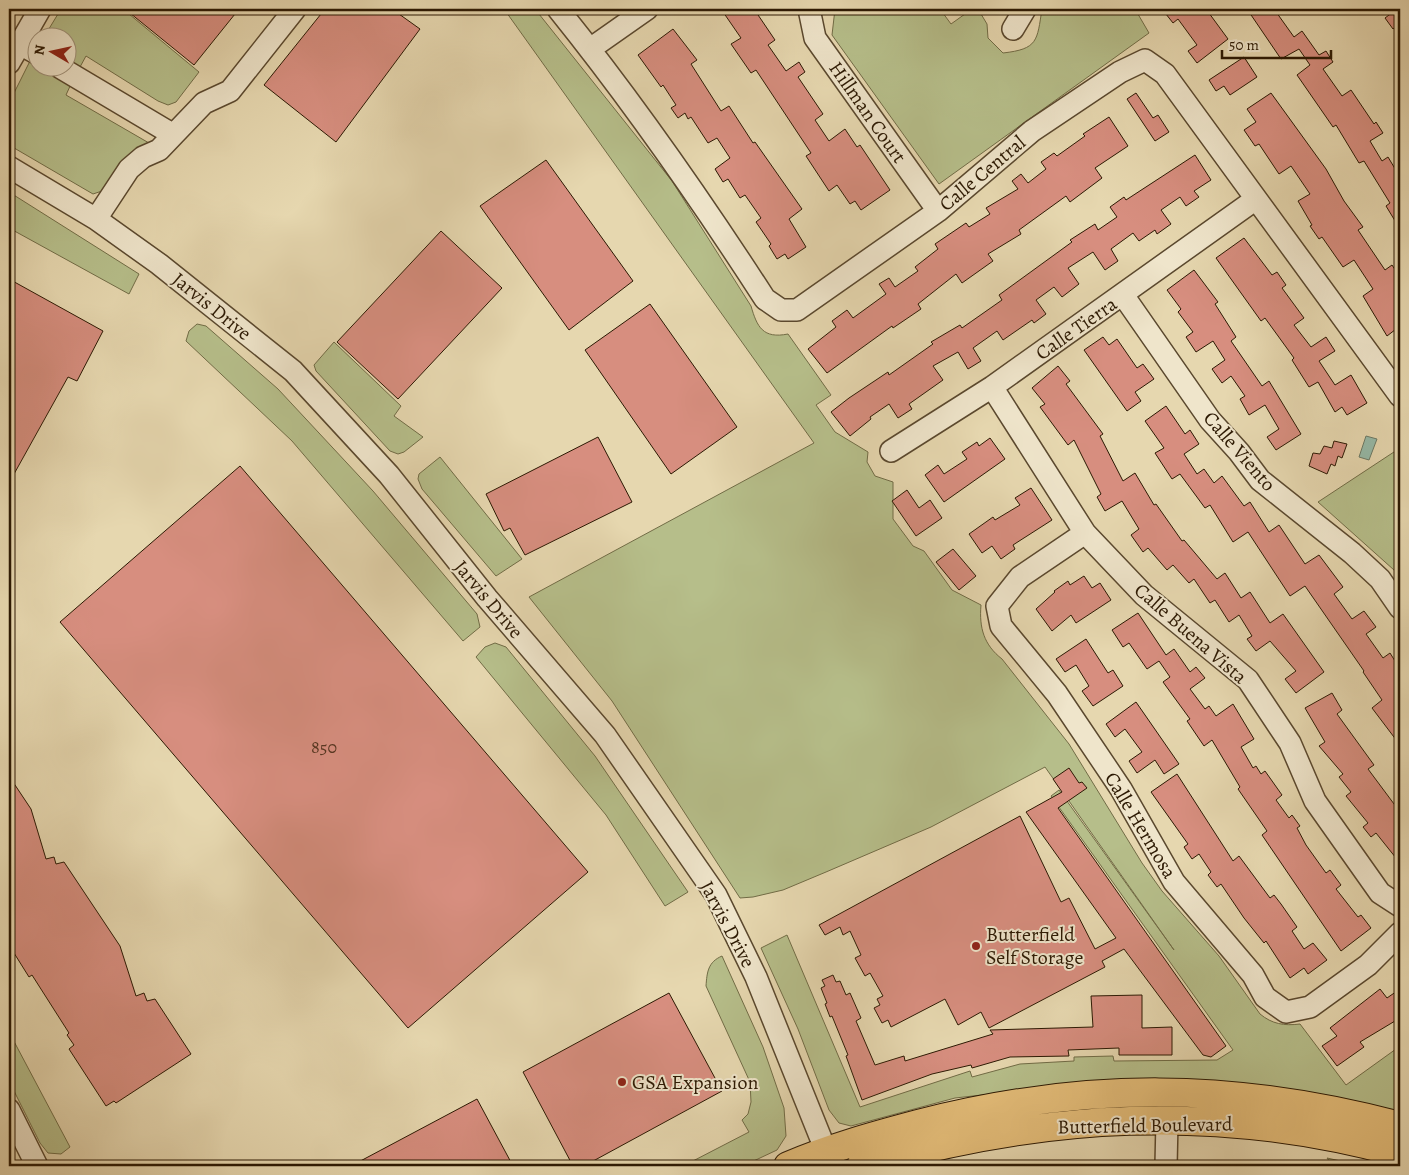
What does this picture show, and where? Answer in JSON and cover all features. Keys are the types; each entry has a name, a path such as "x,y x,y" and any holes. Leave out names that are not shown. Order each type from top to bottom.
{"main road":[{"name":"Butterfield Boulevard","path":"788,1166 829,1158 979,1108 1068,1096 1156,1091 1260,1098 1344,1111 1400,1126"},
{"name":"Butterfield Boulevard","path":"861,1166 963,1139 1054,1125 1166,1121 1221,1122 1305,1132 1400,1153"}],"street":[{"path":"35,28 40,9"},
{"path":"96,219 129,169 143,157 159,150 172,134 204,103 230,91 295,9"},
{"name":"Calle Central","path":"558,9 590,49 685,182 765,300 781,310 797,310 938,211 1032,131 1120,72 1145,60 1165,74 1400,396"},
{"path":"590,49 648,9"},
{"name":"Hillman Court","path":"809,9 815,38 938,211"},
{"path":"1013,29 1025,9"},
{"path":"9,63 28,50"},
{"path":"78,78 172,134"},
{"name":"Jarvis Drive","path":"9,167 96,219 159,264 293,371 389,475 487,598 605,735 716,895 756,977 829,1158"},
{"name":"Calle Tierra","path":"891,451 992,387 1256,199"},
{"name":"Calle Viento","path":"1123,295 1210,420 1239,452 1260,480 1352,553 1380,579 1400,608"},
{"name":"Calle Buena Vista","path":"992,387 1085,534 1144,595 1248,680 1290,743 1315,801 1380,893 1400,906"},
{"name":"Calle Hermosa","path":"1085,534 1020,577 997,606 1001,626 1057,694 1121,789 1174,882 1253,975 1265,997 1286,1012 1310,1007 1368,965 1400,933"},
{"path":"9,1110 37,1166"},
{"path":"1166,1121 1166,1166"}],"green space":[{"path":"61,9 123,9 199,72 176,102 168,105 158,101 86,56 80,67 78,66 78,28 49,28"},
{"path":"504,9 535,9 672,181 751,306 762,330 773,335 788,334 831,395 816,405 835,432 868,452 867,462 875,476 893,482 893,519 913,546 924,551 952,590 981,605 982,629 991,648 1002,659 1069,744 1142,863 1162,891 1219,956 1260,1014 1278,1024 1300,1024 1346,1085 1396,1049 1400,1055 1400,1113 1053,1087 955,1098 851,1126 839,1123 829,1110 798,1029 761,948 787,935 860,1107 970,1071 972,1077 1020,1064 1074,1061 1074,1057 1113,1056 1114,1061 1217,1060 1233,1050 1051,796 1059,790 1174,950 1045,767 931,827 783,890 740,898 612,701 529,597 814,443"},
{"path":"835,9 940,9 951,24 972,9 978,9 987,24 988,38 1003,53 1023,49 1034,41 1039,29 1042,9 1135,9 1149,33 939,184 832,35"},
{"path":"28,65 28,78 59,78 71,84 66,95 149,143 102,191 93,194 9,145 9,103"},
{"path":"9,192 139,274 129,294 9,228"},
{"path":"197,324 206,326 278,389 373,491 477,614 480,627 463,641 292,441 186,341 189,331"},
{"path":"334,342 401,406 394,416 423,437 404,452 398,454 390,451 316,371 314,365"},
{"path":"1400,448 1400,578 1394,570 1318,502"},
{"path":"440,457 522,559 496,576 422,489 418,479 419,474"},
{"path":"495,643 506,647 595,756 688,892 665,906 606,815 476,657 485,647"},
{"path":"722,956 763,1047 784,1108 786,1136 777,1150 743,1166 688,1166 691,1162 749,1132 742,1120 748,1114 751,1102 750,1082 706,986 711,964"},
{"path":"9,1032 70,1147 61,1154 48,1153 40,1143 9,1081"},
{"path":"1327,1158 1363,1166 1333,1166"}],"shaded area":[{"path":"1366,436 1377,439 1369,460 1359,457"}],"building":[{"path":"125,9 239,9 194,65"},
{"path":"325,9 392,9 420,29 336,142 264,85"},
{"path":"721,9 754,9 775,40 768,45 786,71 799,62 805,72 798,77 823,114 815,120 829,141 845,129 857,147 860,145 890,190 861,210 855,201 850,204 837,185 829,191 806,156 811,153 756,70 751,73 731,44 741,38"},
{"path":"1162,9 1206,9 1228,39 1197,63 1188,51 1197,45 1178,19 1173,23"},
{"path":"1247,9 1274,9 1294,37 1302,31 1319,55 1326,51 1333,62 1323,69 1342,96 1351,90 1374,124 1376,122 1383,133 1370,141 1382,161 1388,157 1400,177 1400,229 1386,206 1390,203 1364,161 1359,163 1336,125 1333,127 1297,75 1310,65 1299,49 1281,59"},
{"path":"1397,9 1400,9 1400,23 1393,29 1385,18"},
{"path":"673,29 697,60 691,64 721,111 729,106 753,143 755,142 802,209 789,219 806,247 788,259 785,254 777,259 769,246 771,244 756,222 761,218 745,195 740,198 728,179 723,182 715,169 730,158 717,138 708,143 691,117 688,119 685,113 678,118 671,108 676,105 663,85 661,87 638,55"},
{"path":"1244,57 1257,77 1230,95 1224,86 1216,91 1209,80"},
{"path":"1136,93 1153,118 1158,115 1169,132 1155,141 1127,99"},
{"path":"1271,93 1326,169 1344,201 1363,227 1358,230 1385,270 1392,265 1400,277 1400,326 1387,336 1363,296 1373,289 1354,260 1343,267 1322,237 1319,239 1310,226 1312,225 1298,201 1310,194 1291,166 1279,174 1259,144 1255,146 1244,130 1256,122 1247,109"},
{"path":"1109,117 1128,146 1095,168 1102,178 1070,202 1066,196 1019,230 1021,234 988,254 993,261 962,283 956,274 918,304 921,309 893,328 892,326 827,373 808,349 836,327 832,321 847,310 853,318 886,294 879,284 889,278 895,287 918,271 915,267 938,249 935,244 966,223 969,227 990,214 986,208 1018,189 1012,181 1021,174 1028,183 1046,169 1041,162 1054,153 1057,156 1085,136 1083,134"},
{"path":"1195,155 1211,180 1194,191 1199,197 1186,206 1180,197 1161,210 1171,224 1157,234 1155,230 1139,241 1133,233 1111,249 1118,261 1105,270 1093,252 1068,268 1079,284 1062,297 1054,287 1036,300 1046,314 1034,323 1032,320 1003,340 997,331 973,348 981,361 968,369 958,352 933,366 943,380 909,404 912,409 898,418 889,404 870,417 871,419 850,436 831,412 888,372 889,375 933,344 931,342 960,325 962,328 1002,300 999,295 1072,242 1070,240 1095,224 1098,230 1117,217 1110,207 1124,197 1126,200"},
{"path":"546,160 633,281 569,330 480,206"},
{"path":"441,231 502,288 398,399 337,342"},
{"path":"1244,238 1272,275 1277,272 1286,285 1282,288 1304,318 1294,325 1311,347 1326,337 1335,351 1319,361 1335,385 1351,375 1367,403 1347,415 1342,407 1335,412 1318,382 1309,387 1292,360 1294,358 1265,318 1261,321 1216,258"},
{"path":"1194,270 1218,302 1215,304 1236,337 1231,341 1262,386 1269,381 1301,434 1276,450 1267,437 1279,429 1265,405 1249,415 1240,399 1245,396 1231,376 1222,383 1212,369 1225,360 1213,341 1196,352 1186,337 1193,332 1178,312 1181,309 1167,290"},
{"path":"9,279 103,331 77,381 68,377 9,483"},
{"path":"650,304 737,427 671,474 585,350"},
{"path":"1103,337 1109,345 1117,339 1137,368 1143,364 1154,379 1135,392 1141,401 1127,411 1084,350"},
{"path":"1058,366 1070,381 1066,384 1103,434 1100,436 1123,481 1135,473 1154,505 1156,504 1182,541 1184,540 1217,579 1225,573 1241,598 1250,592 1270,623 1283,614 1324,672 1296,693 1285,679 1296,671 1270,641 1256,651 1247,639 1252,636 1239,615 1229,622 1215,600 1210,603 1194,579 1189,583 1173,565 1167,570 1148,548 1143,552 1131,535 1139,529 1122,501 1105,511 1097,497 1101,494 1074,440 1068,445 1040,407 1045,404 1032,388"},
{"path":"1166,406 1185,434 1190,430 1199,444 1184,454 1197,474 1204,469 1214,483 1222,476 1244,506 1250,502 1269,532 1279,525 1305,564 1319,555 1343,587 1334,594 1352,619 1364,611 1376,627 1366,634 1383,658 1390,653 1400,669 1400,745 1372,708 1382,700 1305,586 1290,596 1248,532 1233,542 1210,505 1205,508 1180,474 1172,479 1155,453 1164,448 1145,421"},
{"path":"598,437 632,502 525,555 510,528 504,531 486,494"},
{"path":"990,438 1005,459 944,502 925,475 938,465 944,474 967,459 962,452 977,442 979,446"},
{"path":"1334,441 1347,444 1342,458 1338,456 1335,466 1331,464 1327,474 1309,466 1313,453 1320,454 1324,446 1332,448"},
{"path":"240,466 588,872 408,1028 60,622"},
{"path":"1031,488 1052,520 1013,545 1015,549 1001,559 992,546 982,553 969,534 993,517 995,520 1020,505 1015,498"},
{"path":"907,490 919,508 930,500 942,518 916,536 892,501"},
{"path":"953,549 976,576 959,590 936,562"},
{"path":"1084,576 1092,588 1100,583 1111,600 1076,623 1071,615 1052,631 1036,609 1054,591 1068,581 1070,585"},
{"path":"1138,613 1166,655 1174,649 1190,672 1196,667 1205,678 1190,689 1205,709 1209,706 1216,716 1233,704 1254,739 1241,747 1253,768 1256,766 1261,774 1265,771 1282,795 1276,800 1289,818 1292,815 1300,826 1297,828 1306,845 1326,873 1330,870 1341,885 1336,889 1358,917 1361,915 1371,928 1341,951 1262,835 1267,831 1238,789 1240,787 1212,740 1204,746 1187,721 1190,719 1163,682 1170,677 1159,661 1147,669 1129,643 1123,647 1112,630"},
{"path":"1086,639 1108,673 1113,670 1123,686 1093,706 1082,691 1089,686 1076,665 1065,672 1056,659"},
{"path":"1332,693 1342,710 1337,714 1374,765 1368,769 1400,812 1400,863 1376,833 1371,837 1363,827 1368,823 1346,796 1351,792 1339,777 1343,774 1319,746 1325,742 1305,708"},
{"path":"1136,702 1179,764 1164,774 1155,760 1137,773 1129,761 1142,752 1125,729 1115,737 1106,724"},
{"path":"1069,768 1079,783 1082,782 1087,788 1058,808 1226,1046 1211,1057 1203,1055 1124,949 1102,961 1105,967 989,1028 981,1012 958,1025 945,999 891,1027 888,1020 882,1023 874,1008 880,1005 877,999 883,996 870,973 865,976 855,958 861,955 850,931 843,935 840,927 825,935 819,925 1020,816 1061,902 1069,898 1095,949 1116,938 1026,812 1062,792 1053,779"},
{"path":"1177,774 1233,861 1239,856 1270,898 1274,895 1297,927 1292,931 1304,949 1313,943 1327,960 1308,974 1304,968 1290,978 1266,941 1264,943 1244,918 1221,884 1217,887 1208,875 1211,872 1199,854 1192,859 1184,847 1188,844 1151,792"},
{"path":"9,776 31,809 46,859 54,857 56,864 64,862 120,946 136,996 144,993 147,1001 155,999 191,1054 116,1103 114,1101 106,1106 69,1049 74,1045 67,1035 69,1033 32,975 29,977 9,945"},
{"path":"833,975 836,982 840,981 846,995 850,993 861,1018 856,1021 875,1065 904,1056 905,1061 993,1034 990,1030 1093,1027 1091,996 1142,995 1142,1028 1172,1027 1172,1055 1119,1055 1119,1048 1068,1050 1069,1056 1010,1057 972,1068 971,1065 932,1074 862,1100 846,1056 848,1055 832,1016 830,1017 821,988 825,986 822,980"},
{"path":"1380,989 1387,998 1400,989 1400,1018 1360,1042 1364,1047 1337,1066 1322,1046 1337,1036 1330,1028"},
{"name":"GSA Expansion","path":"669,993 722,1091 584,1166 573,1166 523,1072"},
{"path":"477,1099 513,1166 351,1166"}],"place":[{"name":"Butterfield Self Storage","path":"976,946"},
{"name":"GSA Expansion","path":"622,1082"}]}
